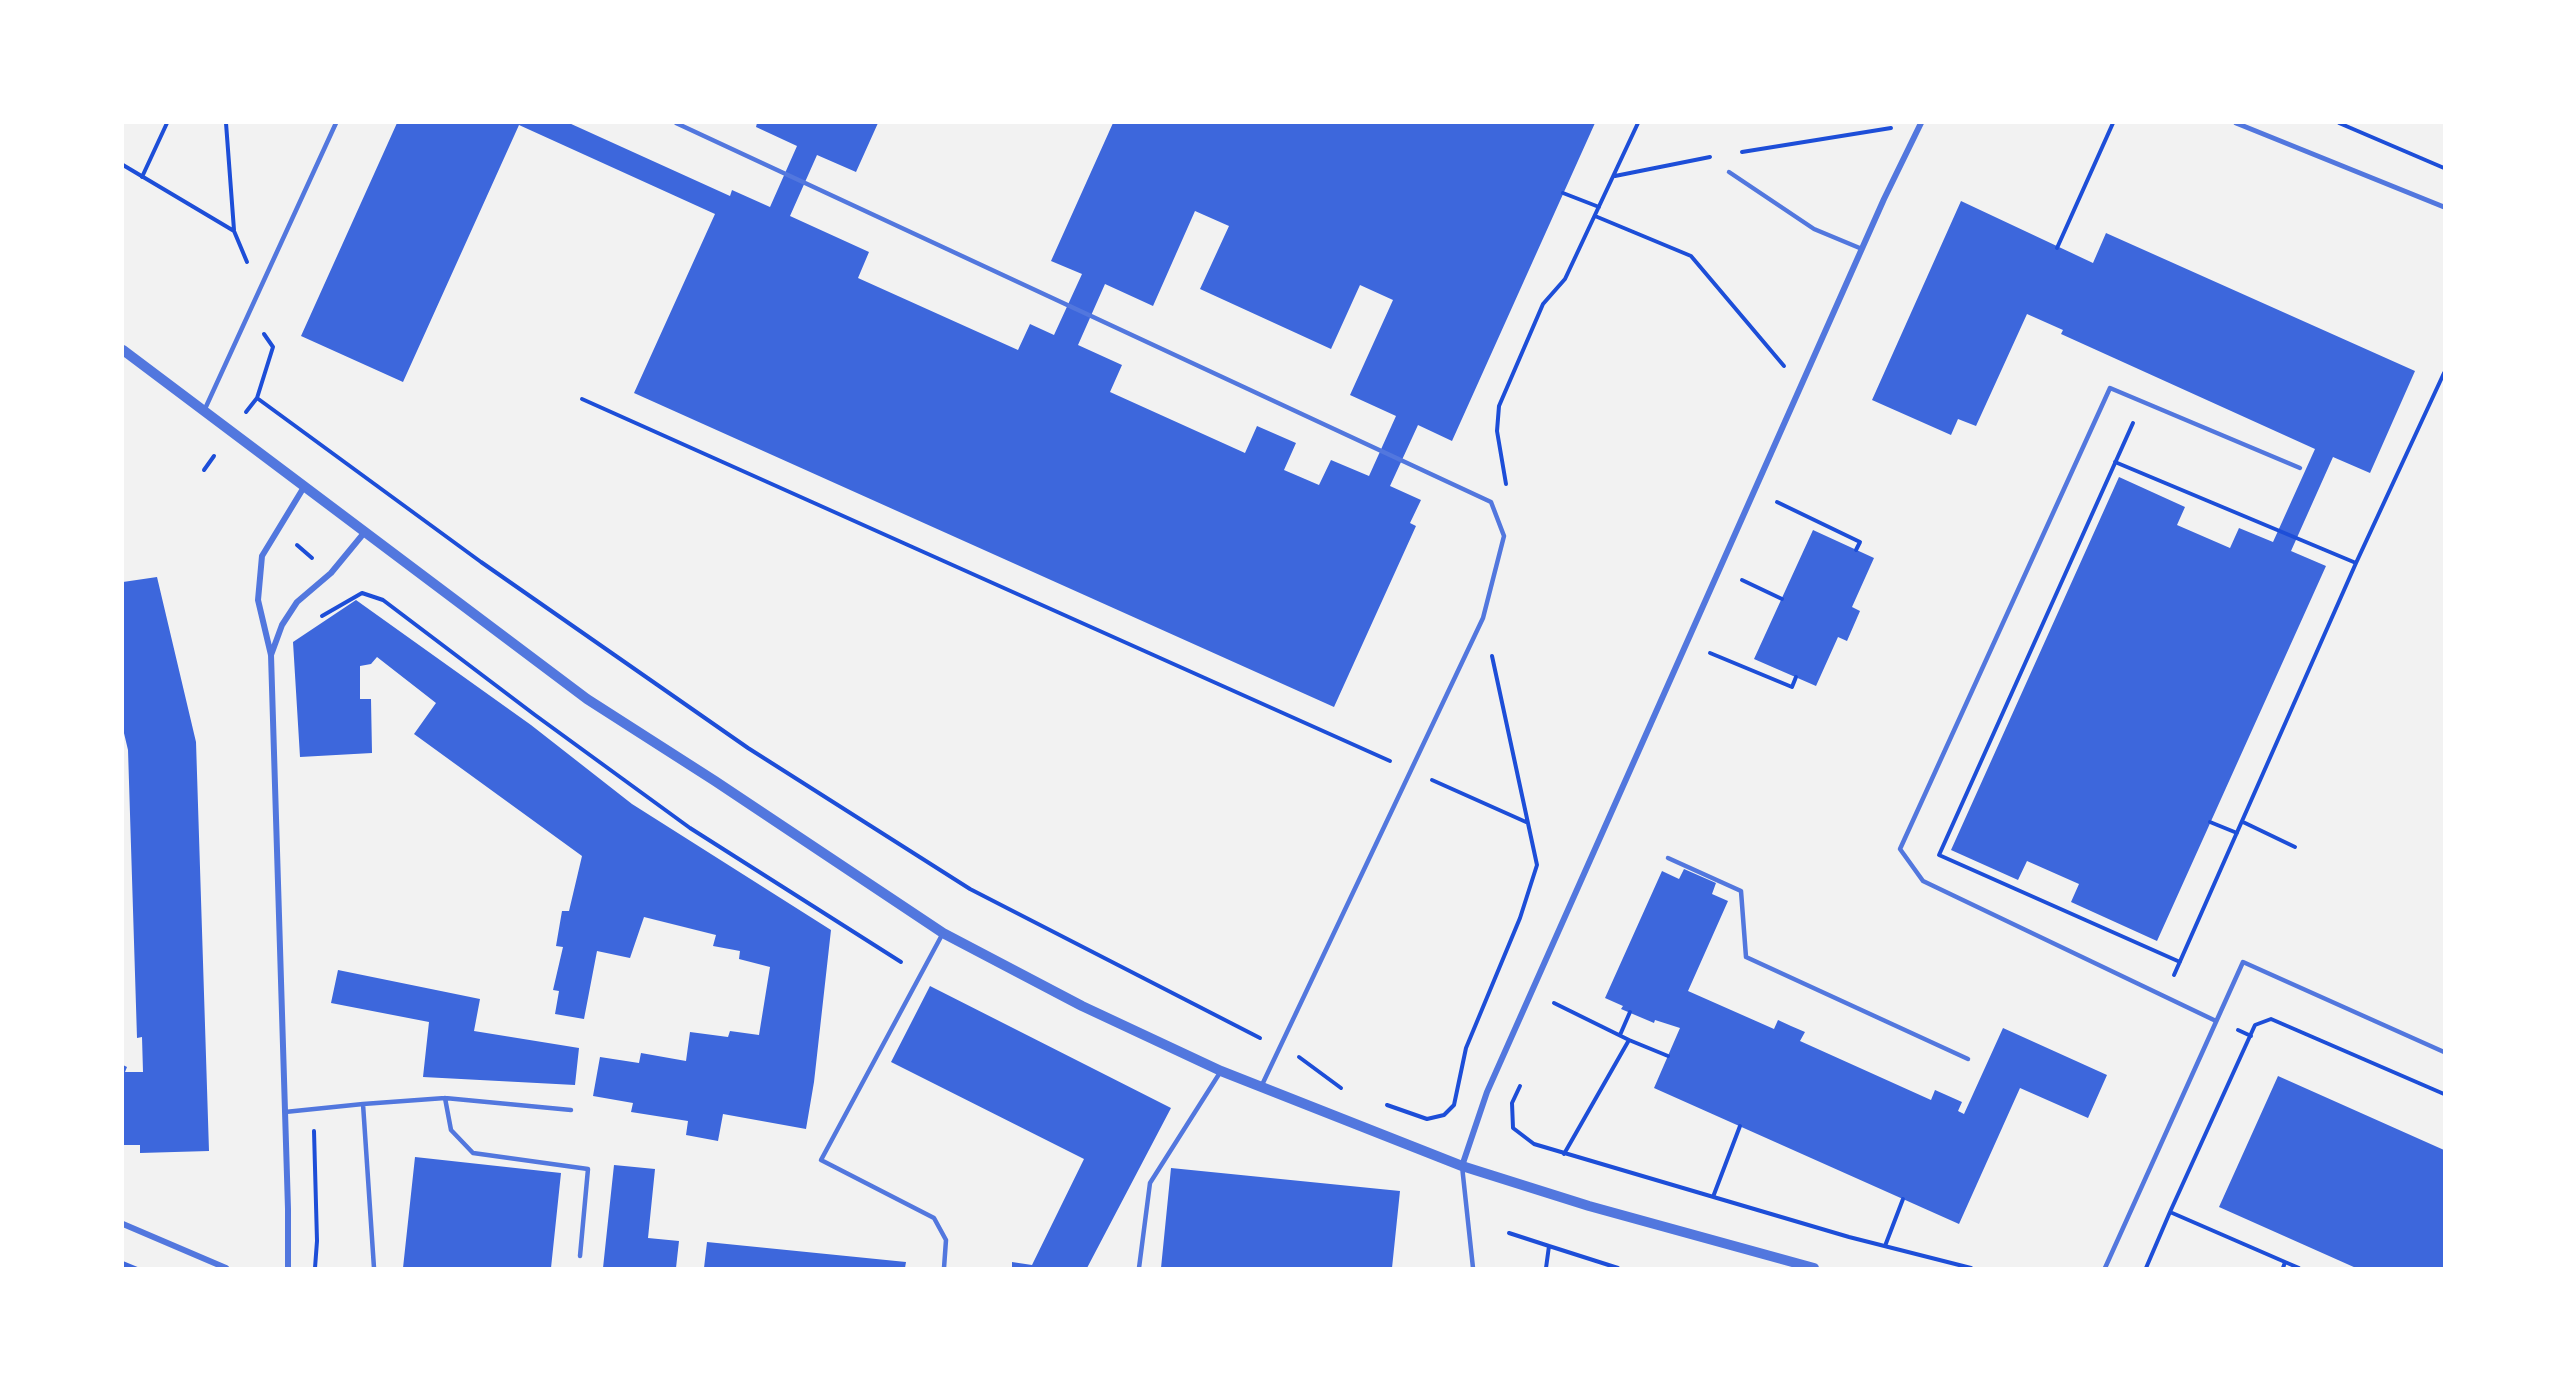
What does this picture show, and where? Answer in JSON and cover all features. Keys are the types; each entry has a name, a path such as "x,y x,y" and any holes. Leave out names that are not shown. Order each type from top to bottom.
{"street":[{"path":"2236,123 2444,207"},
{"path":"1462,1166 1486,1092 1862,249 1920,126"},
{"path":"123,350 587,699 943,933 1082,1006 1221,1071 1462,1166 1600,1209 1814,1268"},
{"path":"288,1268 270,656 258,600 262,556 304,487"},
{"path":"270,656 282,625 297,602 331,573 364,532"},
{"path":"123,1224 226,1268"}],"lane":[{"path":"204,411 336,123"},
{"path":"676,123 1491,502 1504,536 1483,618 1261,1087"},
{"path":"1729,172 1814,229 1862,249"},
{"path":"2216,1021 1923,881 1900,849 2110,388 2300,468"},
{"path":"1668,858 1741,891 1746,957 1968,1059"},
{"path":"943,933 820,1160 934,1218 946,1240 944,1268"},
{"path":"2105,1268 2243,962 2444,1052"},
{"path":"1138,1268 1150,1183 1221,1071"},
{"path":"285,1112 445,1098 571,1110"},
{"path":"445,1098 451,1130 473,1153 588,1169 580,1256"},
{"path":"363,1104 375,1268"},
{"path":"1462,1166 1473,1268"}],"path":[{"path":"142,177 167,123"},
{"path":"226,123 234,231 250,272 250,314 273,347 256,398 244,415"},
{"path":"1506,486 1497,431 1499,406 1543,304 1565,279 1638,123"},
{"path":"2057,248 2113,123"},
{"path":"2339,123 2444,168"},
{"path":"1737,153 1900,126 1920,126"},
{"path":"1614,176 1714,156"},
{"path":"123,165 234,231"},
{"path":"1563,193 1599,207"},
{"path":"1595,216 1691,256 1801,386"},
{"path":"2164,996 2356,563 2444,374"},
{"path":"256,398 481,562 748,748 970,889 1300,1058 1350,1094"},
{"path":"582,399 1527,822"},
{"path":"2142,402 1939,855 2180,962"},
{"path":"204,470 214,456"},
{"path":"2115,462 2356,563"},
{"path":"1772,512 1781,492"},
{"path":"1777,502 1860,542 1857,550"},
{"path":"294,542 317,562"},
{"path":"1738,591 1746,570"},
{"path":"1742,580 1782,598"},
{"path":"314,620 362,593 383,600 690,828 921,975"},
{"path":"1705,664 1715,642"},
{"path":"1381,1103 1427,1119 1444,1115 1454,1105 1466,1048 1520,918 1536,865 1490,646"},
{"path":"1710,653 1792,687 1796,677"},
{"path":"2210,822 2237,833"},
{"path":"2243,822 2295,847"},
{"path":"1550,1013 1559,992"},
{"path":"1554,1003 1629,1040 1668,1056"},
{"path":"1620,1035 1630,1012"},
{"path":"2146,1268 2255,1025 2271,1019 2444,1094"},
{"path":"1564,1154 1629,1040"},
{"path":"1521,1083 1512,1103 1513,1128 1534,1144 1885,1246 1971,1268"},
{"path":"313,1109 317,1240 315,1268"},
{"path":"1713,1197 1740,1126"},
{"path":"1885,1246 1903,1199"},
{"path":"2170,1212 2299,1268"},
{"path":"1509,1233 1618,1268"},
{"path":"1546,1268 1549,1246"},
{"path":"2283,1268 2285,1262"}],"building":[{"path":"397,123 569,123 730,196 732,190 770,207 797,146 756,127 757,123 878,123 856,172 817,155 790,216 869,252 858,278 1018,350 1030,324 1054,335 1082,274 1051,261 1113,123 1595,123 1452,441 1418,425 1390,486 1421,500 1410,523 1416,526 1334,707 634,393 715,214 519,125 403,382 301,336","holes":["1195,211 1229,226 1200,289 1331,349 1360,285 1393,300 1350,395 1396,416 1369,476 1331,460 1319,485 1284,470 1296,443 1257,426 1245,453 1110,392 1122,365 1078,345 1105,284 1153,306"]},
{"path":"1961,201 2093,263 2106,233 2415,371 2370,473 2333,457 2291,551 2326,566 2157,941 2071,902 2079,884 2027,861 2018,880 1951,850 2119,477 2185,507 2177,525 2230,548 2239,528 2273,542 2315,449 2061,334 2063,330 2027,314 1976,426 1958,419 1951,435 1872,400"},
{"path":"1813,530 1874,558 1852,607 1860,611 1847,641 1838,637 1816,686 1754,659"},
{"path":"157,577 196,742 209,1151 140,1153 140,1145 123,1145 123,1065 127,1067 125,1072 143,1072 142,1037 137,1038 128,750 123,729 123,582"},
{"path":"356,600 531,725 632,804 831,930 814,1082 806,1129 723,1114 718,1141 686,1135 688,1121 631,1112 633,1103 593,1096 600,1057 639,1063 641,1053 686,1061 690,1032 728,1037 730,1031 759,1035 770,967 739,959 740,951 713,946 716,935 644,917 630,958 597,951 584,1019 555,1014 559,991 553,990 563,947 556,946 562,911 569,911 582,856 414,734 436,703 377,657 371,664 360,666 360,699 371,699 372,753 300,757 293,642"},
{"path":"1684,869 1716,883 1712,894 1728,901 1688,991 1774,1029 1778,1020 1805,1032 1800,1041 1931,1100 1935,1090 1962,1102 1958,1111 1964,1114 2003,1028 2107,1075 2088,1118 2020,1088 1959,1224 1654,1088 1680,1028 1655,1020 1654,1023 1621,1009 1623,1006 1605,998 1662,871 1679,879"},
{"path":"338,970 480,999 474,1031 579,1048 575,1085 423,1077 429,1022 331,1003"},
{"path":"930,986 1171,1108 1087,1268 1012,1268 1012,1262 1032,1265 1084,1159 891,1062"},
{"path":"2278,1076 2444,1150 2444,1268 2356,1268 2219,1207"},
{"path":"415,1157 561,1173 551,1268 403,1268"},
{"path":"614,1165 655,1169 648,1238 679,1241 676,1268 603,1268"},
{"path":"1171,1168 1400,1191 1392,1268 1161,1268"},
{"path":"707,1242 906,1262 905,1268 704,1268"},
{"path":"123,1261 140,1268 123,1268"}]}
